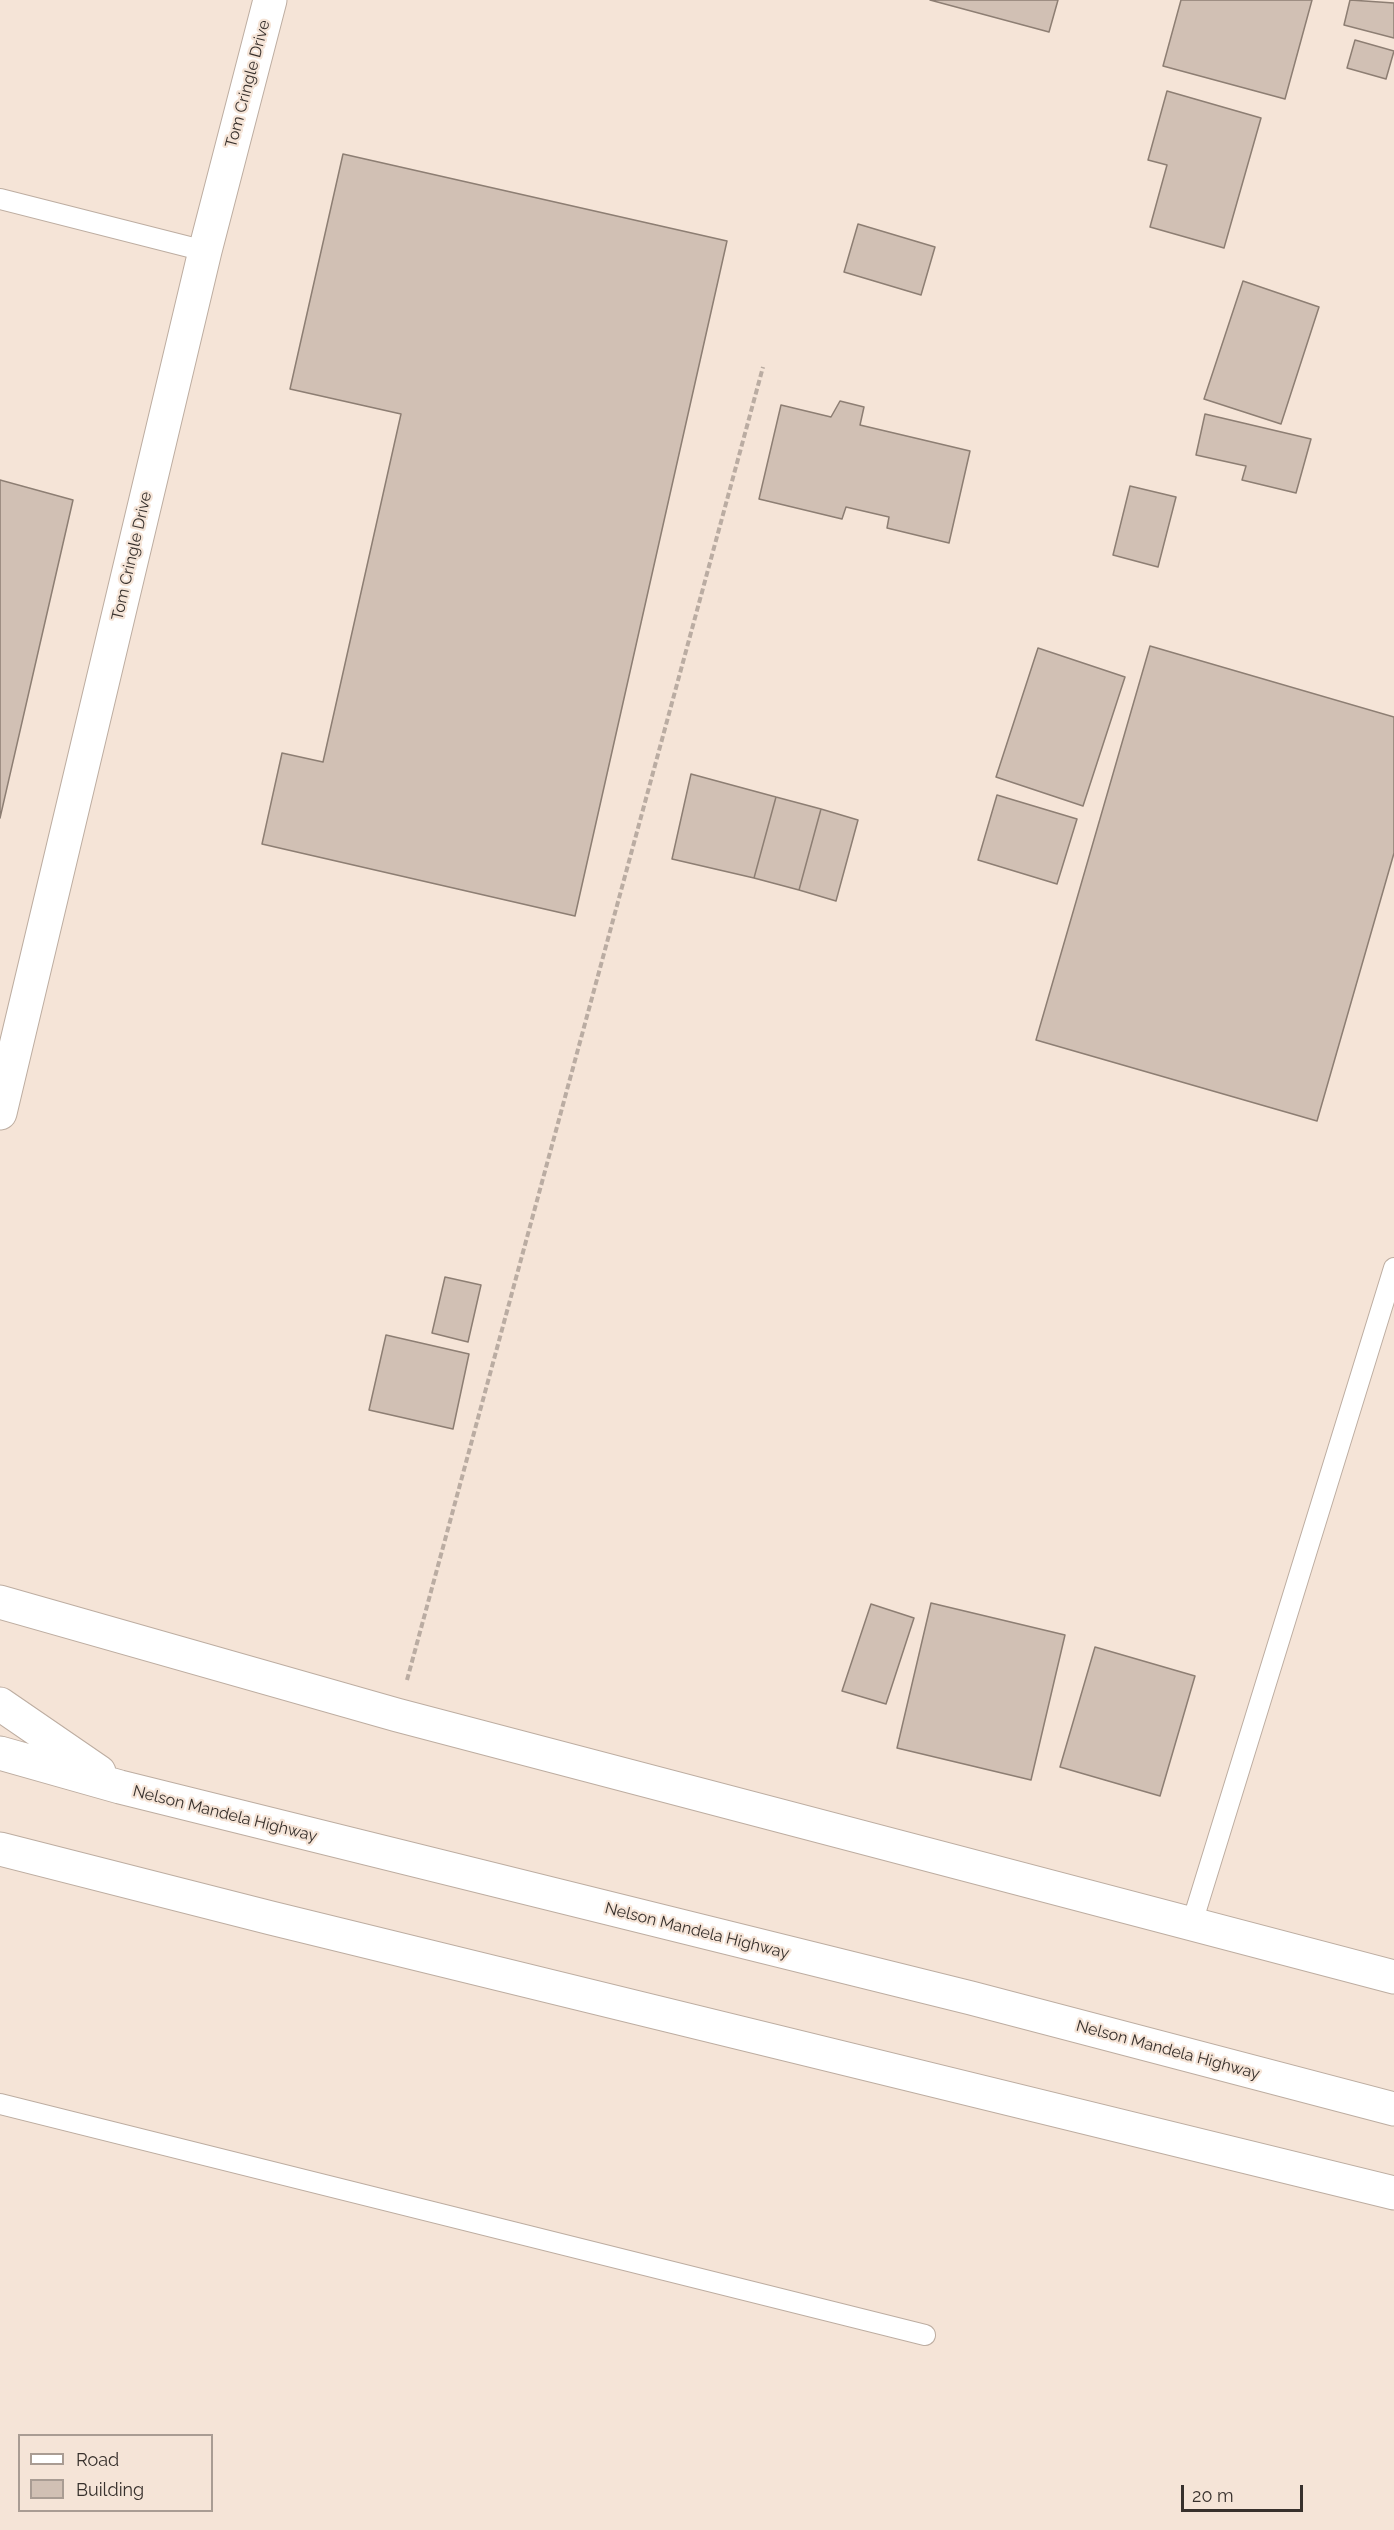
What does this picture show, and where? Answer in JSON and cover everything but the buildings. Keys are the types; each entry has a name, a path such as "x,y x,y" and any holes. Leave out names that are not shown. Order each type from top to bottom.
{"main road":[{"name":"Tom Cringle Drive","path":"0,1113 205,251 270,0"},
{"path":"0,1602 397,1716 1394,1977"},
{"path":"0,1704 120,1787"},
{"name":"Nelson Mandela Highway","path":"0,1753 120,1787 971,1998 1394,2109"},
{"path":"0,1849 1077,2117 1394,2193"}],"lane":[{"path":"0,199 205,251"},
{"path":"1192,1923 1394,1268"},
{"path":"0,2104 925,2336"}],"path":[{"path":"397,1716 763,367"}]}
